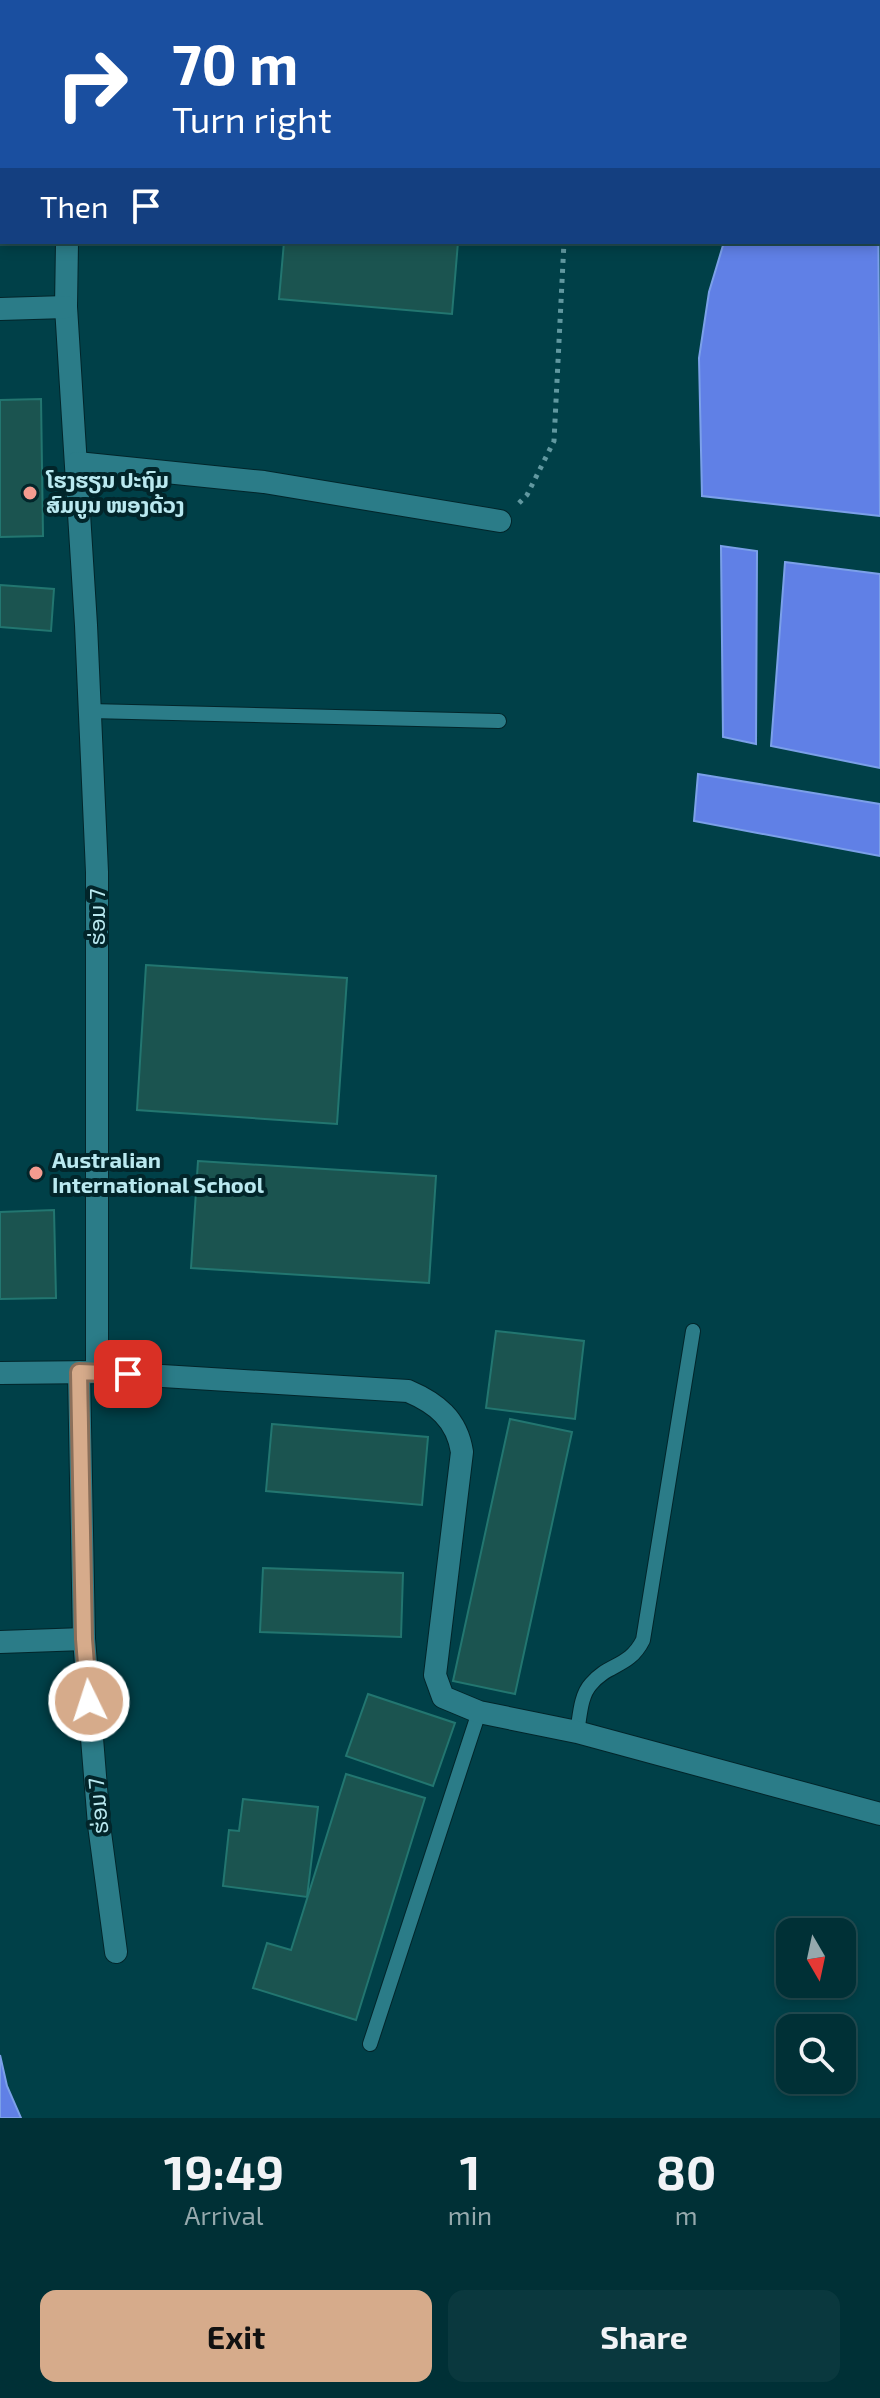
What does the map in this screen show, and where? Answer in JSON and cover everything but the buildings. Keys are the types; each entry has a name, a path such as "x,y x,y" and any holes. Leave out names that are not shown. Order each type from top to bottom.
{"street":[{"name":"ຮ່ອມ 7","path":"67,244 66,307 77,463 97,872 84,1639 99,1825 116,1952"},
{"path":"0,309 66,307"},
{"path":"77,463 264,482 500,521"},
{"path":"0,1373 88,1372 408,1391 432,1401 450,1419 460,1438 462,1452 435,1675 443,1697 479,1712 577,1732 880,1814"},
{"path":"0,1642 84,1639"}],"lane":[{"path":"90,711 499,721"},
{"path":"577,1732 583,1700 590,1684 636,1655 643,1640 693,1331"},
{"path":"370,2044 479,1712"}],"path":[{"path":"500,521 527,495 554,441 558,306 564,244"}],"water":[{"path":"723,244 878,244 880,516 702,496 699,358 709,292"},
{"path":"721,546 757,551 756,744 723,737"},
{"path":"785,562 880,574 880,768 771,746"},
{"path":"698,774 880,804 880,856 694,821"},
{"path":"0,2055 7,2086 21,2118 0,2118"}],"place":[{"name":"ໂຮງຮຽນ ປະຖົມ ສົມບູນ ໜອງດ້ວງ","path":"30,493"},
{"name":"Australian International School","path":"36,1173"}],"route":[{"path":"89,1701 84,1639 79,1372 128,1374"}]}
